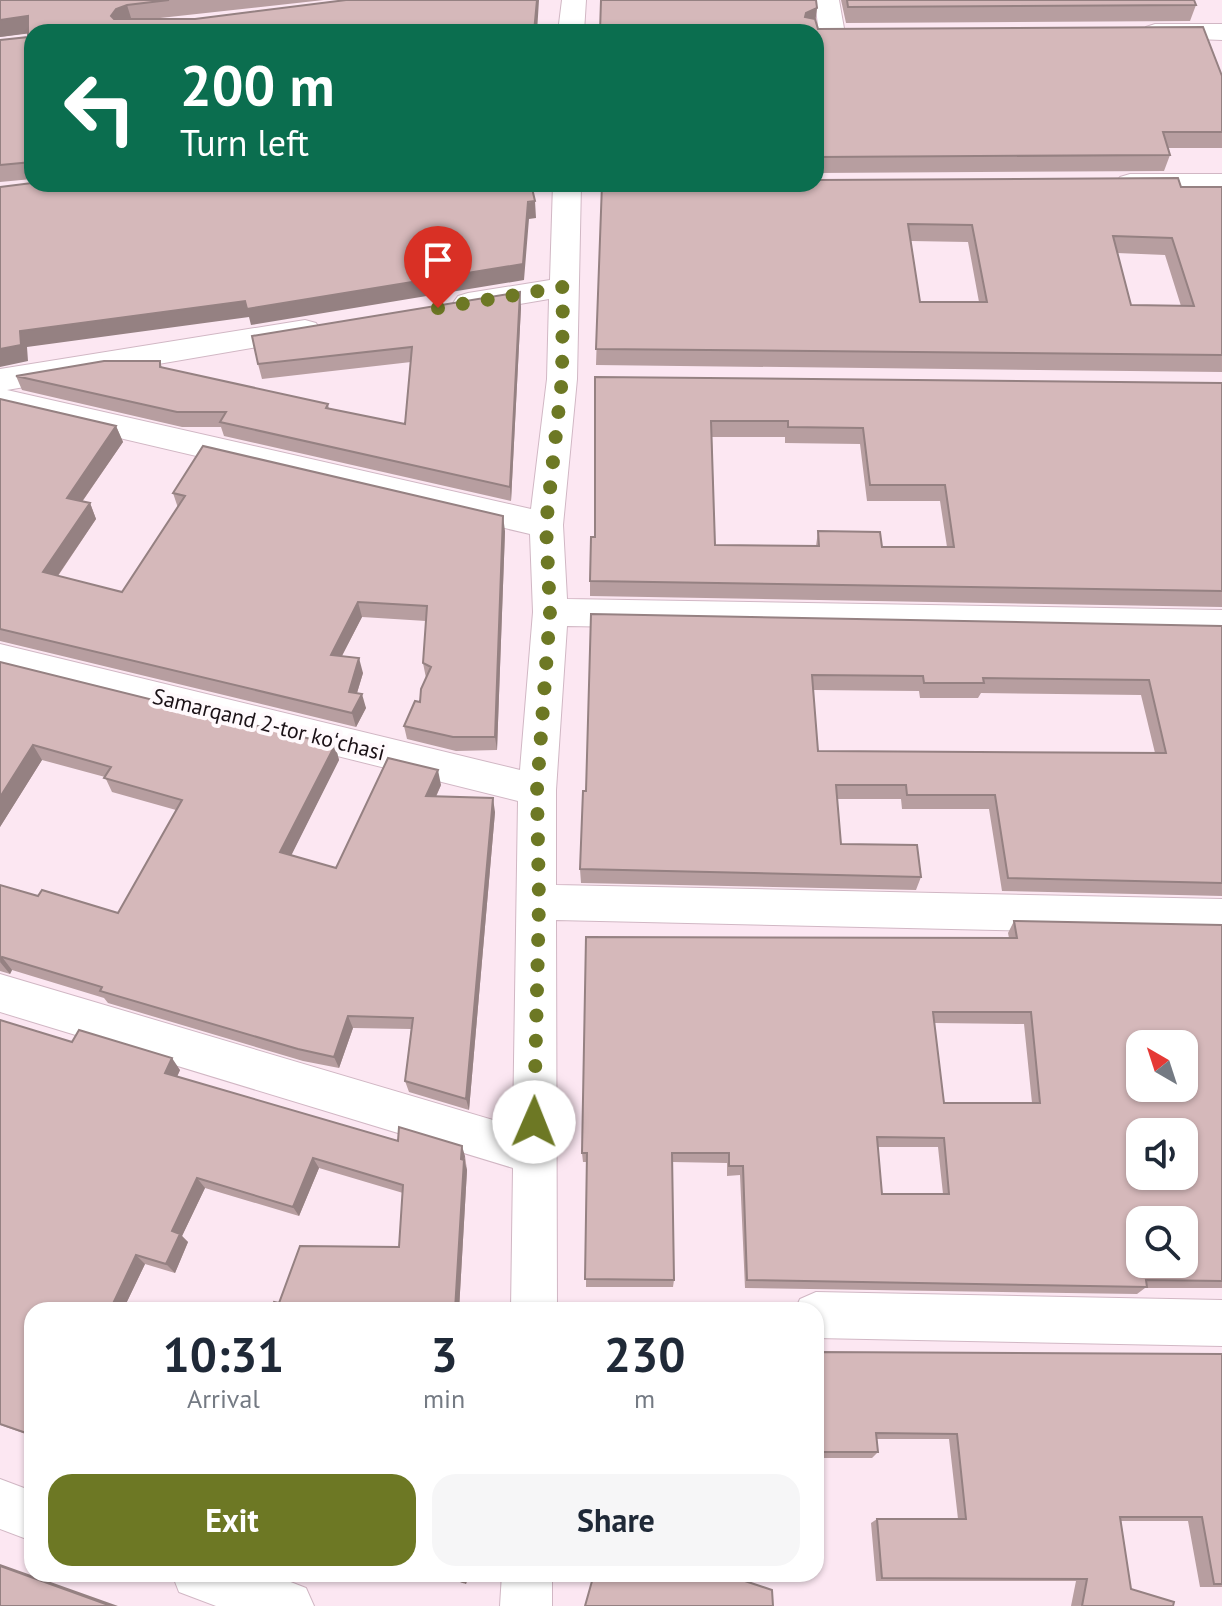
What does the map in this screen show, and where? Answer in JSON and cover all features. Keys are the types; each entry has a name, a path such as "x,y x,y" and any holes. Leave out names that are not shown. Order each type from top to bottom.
{"street":[{"path":"572,24 574,0"},
{"path":"827,0 824,34 864,34"},
{"path":"1129,32 1222,32"},
{"path":"1110,183 1222,183"},
{"path":"534,1302 533,1153 539,902 537,790 550,612 546,525 578,379 563,287 577,192"},
{"path":"438,308 563,287"},
{"path":"0,380 328,326"},
{"path":"0,399 546,525"},
{"path":"550,612 1222,624"},
{"name":"Samarqand 2-tor koʻchasi","path":"0,658 537,790"},
{"path":"539,902 1222,917"},
{"path":"0,993 533,1153"},
{"path":"824,1315 1222,1323"},
{"path":"0,1504 24,1513"},
{"path":"220,1582 288,1606"},
{"path":"526,1606 527,1582"}],"building":[{"path":"0,0 169,0 127,5 116,9 111,16 114,19 195,19 346,0 537,0 535,24 28,24 28,16 0,20"},
{"path":"601,0 816,0 817,8 806,13 805,17 815,19 816,24 600,24"},
{"path":"847,0 1194,0 1196,5 848,7"},
{"path":"1203,27 1222,76 1222,132 1163,132 1170,155 824,157 824,29"},
{"path":"24,37 24,163 0,165 0,40"},
{"path":"1178,178 1181,187 1222,187 1222,355 596,349 602,192 824,192 824,180","holes":["908,224 972,225 987,302 920,302","1113,236 1172,238 1194,306 1131,305"]},
{"path":"24,184 24,192 533,192 535,201 528,202 523,264 247,309 245,301 20,331 21,345 0,349 0,187"},
{"path":"520,292 510,487 220,422 226,412 177,412 16,376 104,361 160,361 160,367 405,424 412,347 258,364 252,336"},
{"path":"595,377 1222,383 1222,591 590,581 591,537 595,537","holes":["711,421 788,421 788,427 863,428 870,485 945,485 954,547 882,547 880,532 818,531 819,546 715,545"]},
{"path":"0,399 116,426 67,498 90,503 43,572 122,592 185,496 173,493 203,446 503,516 495,737 453,737 404,726 415,701 420,702 421,689 431,667 423,663 427,606 358,602 331,655 359,658 349,692 362,694 352,713 0,629"},
{"path":"591,614 1222,626 1222,883 1008,878 995,795 907,795 906,785 836,785 841,844 917,845 921,877 580,869 583,791 586,791","holes":["812,675 923,676 924,683 984,683 983,678 1149,680 1166,753 818,751"]},
{"path":"0,662 335,745 280,852 336,868 388,758 438,770 426,796 493,798 466,1099 405,1081 413,1018 348,1016 334,1057 100,991 102,987 2,957 0,960 0,885 38,896 42,890 118,913 182,800 104,778 111,767 33,745 0,797"},
{"path":"1014,921 1222,925 1222,1281 1146,1280 1147,1287 747,1280 743,1166 729,1166 729,1153 672,1153 674,1280 585,1279 587,1153 582,1153 586,937 1017,938","holes":["933,1012 1031,1012 1040,1103 944,1103","877,1137 944,1138 949,1194 882,1194"]},
{"path":"0,1020 72,1042 79,1030 172,1058 165,1073 398,1141 399,1127 462,1146 461,1159 464,1160 455,1302 279,1302 300,1246 399,1247 403,1185 313,1158 293,1207 197,1178 172,1231 180,1234 166,1264 136,1255 114,1302 24,1302 24,1432 0,1424"},
{"path":"824,1352 1222,1354 1222,1584 1214,1584 1202,1517 1120,1517 1131,1589 1174,1602 1173,1606 1082,1606 1087,1579 882,1578 877,1519 966,1519 957,1434 876,1433 878,1452 824,1452"},
{"path":"0,1566 24,1575 24,1582 44,1582 111,1606 0,1606"},
{"path":"592,1582 748,1582 772,1590 773,1606 585,1606"}],"route":[{"path":"438,308 563,287 562,379 546,525 550,612 537,790 539,902 534,1122"}]}
